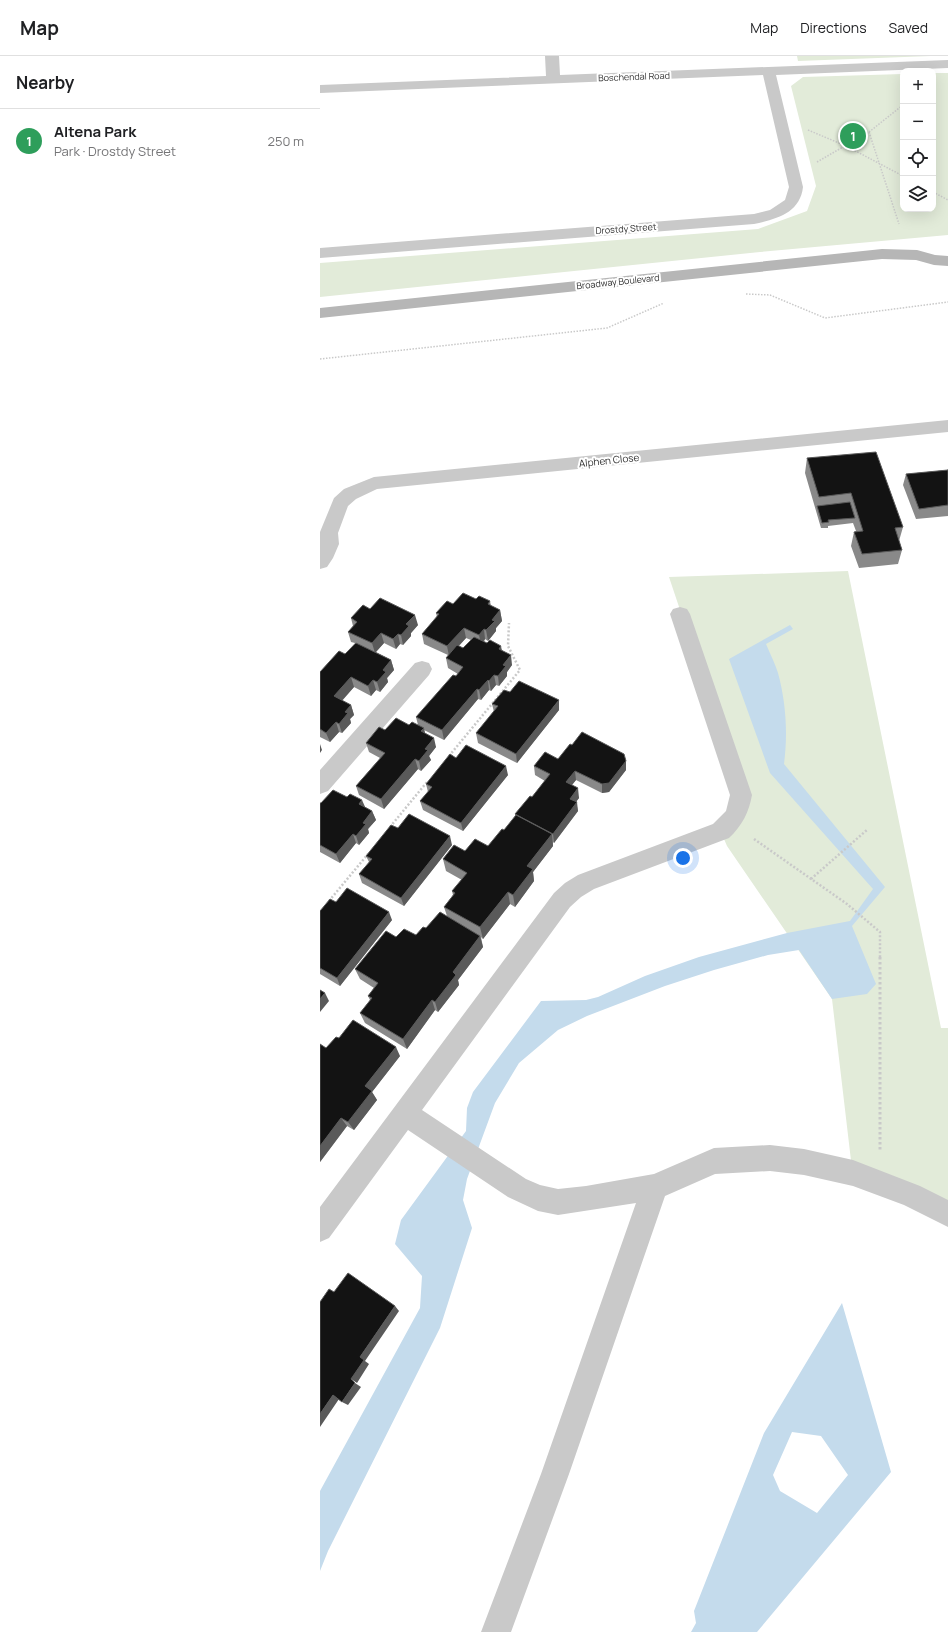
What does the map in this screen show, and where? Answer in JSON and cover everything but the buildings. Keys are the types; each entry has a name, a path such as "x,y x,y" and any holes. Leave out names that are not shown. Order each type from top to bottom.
{"main road":[{"name":"Broadway Boulevard","path":"320,313 875,255 917,255 936,250 948,249"},
{"name":"Broadway Boulevard","path":"917,255 934,260 948,261"}],"street":[{"path":"552,56 553,80"},
{"name":"Boschendal Road","path":"320,89 948,64"},
{"name":"Drostdy Street","path":"320,253 754,219 779,213 788,207 796,194 769,72"},
{"name":"Alphen Close","path":"320,562 324,558 330,544 329,533 340,503 350,494 374,483 948,426"},
{"path":"320,1229 562,900 573,890 586,882 721,831 731,823 738,809 741,795 680,614"},
{"path":"320,784 422,669"},
{"path":"404,1113 517,1188 538,1198 558,1202 586,1199 654,1187 714,1161 770,1158 804,1162 846,1171 911,1195 948,1214"},
{"path":"496,1632 555,1474 654,1187"}],"path":[{"path":"793,175 869,132 900,107"},
{"path":"780,119 846,146 900,174"},
{"path":"869,132 899,224"},
{"path":"936,194 948,200"},
{"path":"741,294 770,295 825,318 948,302"},
{"path":"320,359 607,328 669,301"},
{"path":"445,761 520,670 508,646 509,623"},
{"path":"390,827 430,779"},
{"path":"731,823 847,904 880,932 880,1184"},
{"path":"811,879 868,829"},
{"path":"325,906 370,851"}],"green space":[{"path":"797,56 931,56 798,61"},
{"path":"936,73 948,73 948,235 760,252 320,297 320,263 758,229 807,211 816,186 791,86 803,77 900,74 900,212 936,212"},
{"path":"848,571 941,1028 948,1028 948,1210 852,1169 832,999 727,846 721,832 742,795 669,577"}],"water":[{"path":"790,625 793,629 766,644 777,669 783,695 786,730 784,764 885,887 852,926 876,984 867,994 832,999 799,950 768,955 665,986 587,1016 558,1030 519,1063 495,1103 467,1179 463,1200 472,1228 440,1328 328,1551 320,1571 320,1491 420,1308 422,1276 395,1244 401,1220 466,1131 467,1108 473,1092 541,1001 586,1000 598,997 645,976 699,957 787,933 850,921 873,889 770,773 729,659"},
{"path":"842,1303 891,1472 757,1632 691,1632 696,1623 694,1611 764,1433","holes":["792,1432 821,1436 848,1475 817,1513 780,1491 773,1475"]}],"place":[{"name":"Altena Park","path":"853,136"}]}
